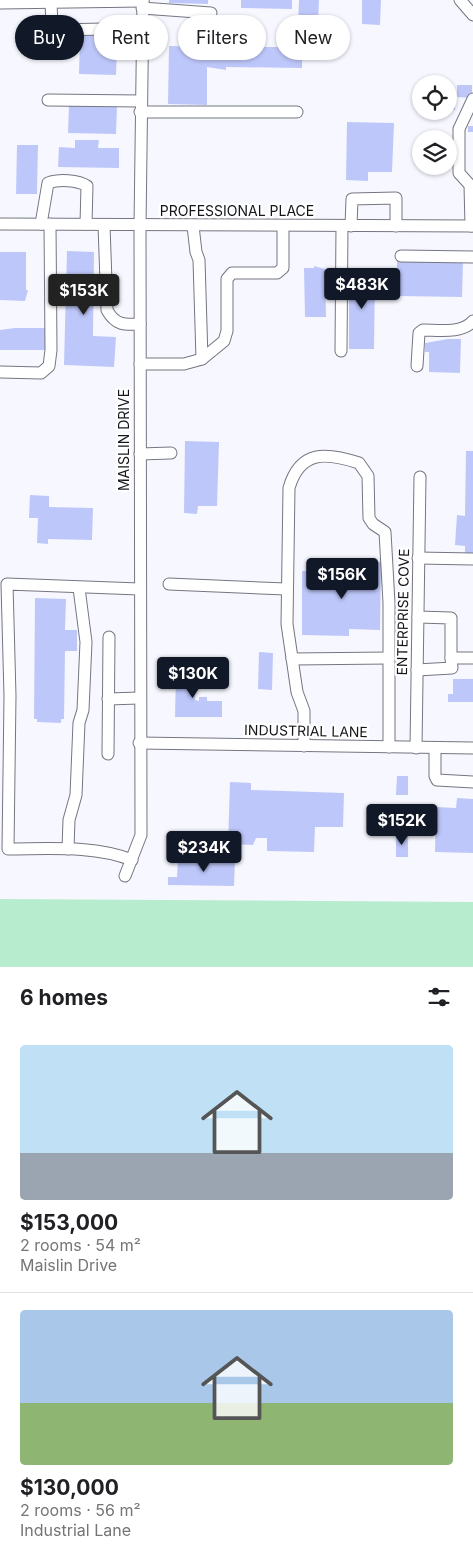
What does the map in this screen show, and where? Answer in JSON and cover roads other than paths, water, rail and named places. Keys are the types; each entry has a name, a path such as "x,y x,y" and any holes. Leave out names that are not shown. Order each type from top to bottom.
{"street":[{"path":"460,0 473,15"},
{"path":"51,2 52,27 56,30 94,29"},
{"path":"0,3 142,3 210,13"},
{"name":"MAISLIN DRIVE","path":"125,876 141,835 139,588 141,60"},
{"path":"472,226 470,185 459,173 459,129 473,99"},
{"path":"48,100 140,106 297,112"},
{"path":"0,372 41,373 48,366 51,350 46,224 48,183 53,181 81,182 87,186 86,224"},
{"path":"341,351 346,226 352,199 396,198 396,226"},
{"name":"PROFESSIONAL PLACE","path":"0,224 472,226"},
{"path":"104,225 107,310 110,317 119,324 140,324"},
{"path":"193,226 196,252 199,260 202,359"},
{"path":"140,364 184,364 202,359 224,341 227,331 228,279 232,274 277,273 283,268 283,226"},
{"path":"401,256 473,257"},
{"path":"417,366 419,333 423,330 458,329 470,326 473,322"},
{"path":"140,454 171,453"},
{"path":"304,746 304,711 297,692 287,624 286,589 289,488 293,474 302,461 315,457 346,459 359,463 368,476 370,518 373,524 385,532 389,658 389,748"},
{"name":"ENTERPRISE COVE","path":"416,748 420,477"},
{"path":"418,558 473,559"},
{"path":"132,860 118,854 68,849 8,849 10,696 7,584 79,588 139,588"},
{"path":"170,584 286,589"},
{"path":"68,849 69,820 76,795 79,723 83,710 86,642 79,588"},
{"path":"417,670 452,668 451,618 418,617"},
{"path":"108,754 109,637"},
{"path":"292,659 389,658"},
{"path":"451,658 473,658"},
{"path":"108,699 139,698"},
{"name":"INDUSTRIAL LANE","path":"139,743 473,748"},
{"path":"435,748 435,776 437,780 473,782"}]}
